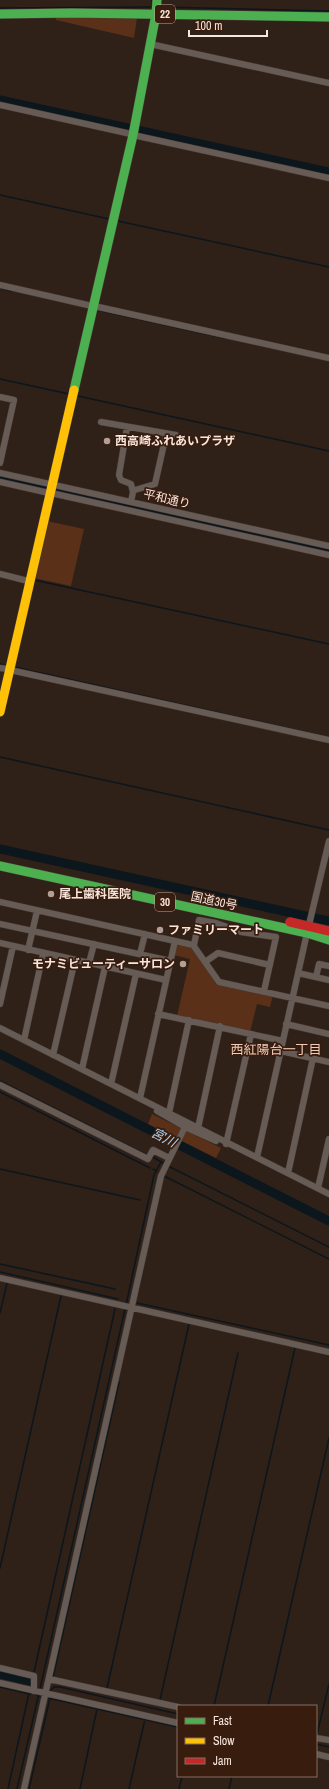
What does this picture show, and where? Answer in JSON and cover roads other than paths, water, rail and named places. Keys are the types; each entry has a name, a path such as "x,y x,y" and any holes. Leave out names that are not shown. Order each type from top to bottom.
{"main road":[{"name":"22","path":"0,14 156,7 329,17"},
{"path":"0,712 6,669 51,490 132,132 156,7"},
{"name":"国道30号","path":"0,859 309,923 329,931"},
{"name":"国道30号","path":"0,866 309,923 329,940"}],"street":[{"path":"150,44 329,83"},
{"path":"0,105 132,132 329,178"},
{"path":"0,286 329,358"},
{"path":"0,397 14,400 0,462"},
{"path":"101,422 166,435 176,435"},
{"path":"127,427 119,475 121,480 131,484 133,492 131,502"},
{"path":"133,492 145,486 155,484 166,435"},
{"name":"平和通り","path":"0,473 51,490 131,502 329,546"},
{"path":"0,482 51,490 329,555"},
{"path":"0,574 29,580"},
{"path":"6,669 329,740"},
{"path":"258,1157 292,997 329,841"},
{"path":"0,902 194,945"},
{"path":"28,950 38,911"},
{"path":"264,992 276,937 241,932 216,923 199,920 194,945 219,982 264,992 292,997 329,1006"},
{"path":"0,924 171,961"},
{"path":"140,954 145,934"},
{"path":"140,1098 158,1014 176,941"},
{"path":"0,943 166,980"},
{"path":"89,963 94,944"},
{"path":"0,1004 13,946"},
{"path":"205,962 218,953 270,965"},
{"path":"24,1040 44,954"},
{"path":"53,1055 75,960"},
{"path":"316,977 319,964 329,966"},
{"path":"82,1069 105,967"},
{"path":"298,973 329,980"},
{"path":"111,1084 136,974"},
{"path":"158,1014 220,1026 283,1041"},
{"path":"169,1113 189,1020"},
{"path":"286,1024 329,1034"},
{"path":"198,1128 220,1026"},
{"path":"0,1028 329,1194"},
{"path":"228,1143 251,1034"},
{"path":"280,1051 329,1062"},
{"path":"288,1173 313,1058"},
{"path":"0,1085 148,1159 153,1150 168,1161"},
{"path":"140,1098 147,1106 185,1128 225,1145 228,1143"},
{"path":"24,1789 40,1692 49,1679 128,1307 161,1176 185,1128"},
{"path":"318,1188 329,1139"},
{"path":"0,1278 329,1352"},
{"path":"0,1668 34,1676 40,1692"},
{"path":"49,1679 177,1707"},
{"path":"0,1683 177,1723"},
{"path":"317,1738 329,1740"},
{"path":"317,1754 329,1757"}],"waterway":[{"path":"152,0 152,7"},
{"path":"0,8 153,7"},
{"path":"159,7 329,11"},
{"path":"0,100 329,172"},
{"path":"0,195 109,219"},
{"path":"118,221 329,267"},
{"path":"0,288 11,291"},
{"path":"97,310 224,338"},
{"path":"0,379 69,394"},
{"path":"78,396 329,451"},
{"path":"0,478 329,550"},
{"path":"34,580 329,644"},
{"path":"0,664 7,666"},
{"path":"14,667 323,736"},
{"path":"0,757 329,830"},
{"path":"0,849 329,921"},
{"name":"宮川","path":"0,1054 329,1221"},
{"path":"0,1081 147,1155"},
{"path":"0,1092 150,1168"},
{"path":"151,1156 165,1164"},
{"path":"126,1305 154,1175 161,1162"},
{"path":"168,1166 329,1247"},
{"path":"0,1169 140,1200"},
{"path":"153,1169 157,1171"},
{"path":"164,1176 329,1259"},
{"path":"0,1264 115,1289"},
{"path":"0,1272 118,1299"},
{"path":"0,1313 7,1283"},
{"path":"0,1568 61,1296"},
{"path":"137,1303 329,1345"},
{"path":"34,1672 115,1309"},
{"path":"40,1689 125,1309"},
{"path":"107,1688 189,1324"},
{"path":"214,1705 295,1348"},
{"path":"160,1700 238,1353"},
{"path":"53,1677 119,1382"},
{"path":"268,1705 329,1438"},
{"path":"0,1674 31,1681"},
{"path":"317,1734 329,1684"},
{"path":"0,1687 30,1694"},
{"path":"51,1690 54,1687 60,1687 177,1714"},
{"path":"8,1789 29,1693"},
{"path":"17,1789 39,1693"},
{"path":"37,1695 41,1696"},
{"path":"48,1698 177,1727"},
{"path":"29,1789 50,1698"},
{"path":"80,1789 97,1709"},
{"path":"129,1789 145,1719"},
{"path":"317,1744 329,1747"},
{"path":"179,1789 182,1777"},
{"path":"229,1789 232,1777"}],"place":[{"name":"西高崎ふれあいプラザ","path":"107,441"},
{"name":"尾上歯科医院","path":"51,894"},
{"name":"ファミリーマート","path":"160,930"},
{"name":"モナミビューティーサロン","path":"183,964"}],"district":[{"name":"西紅陽台一丁目","path":"276,1049"}]}
